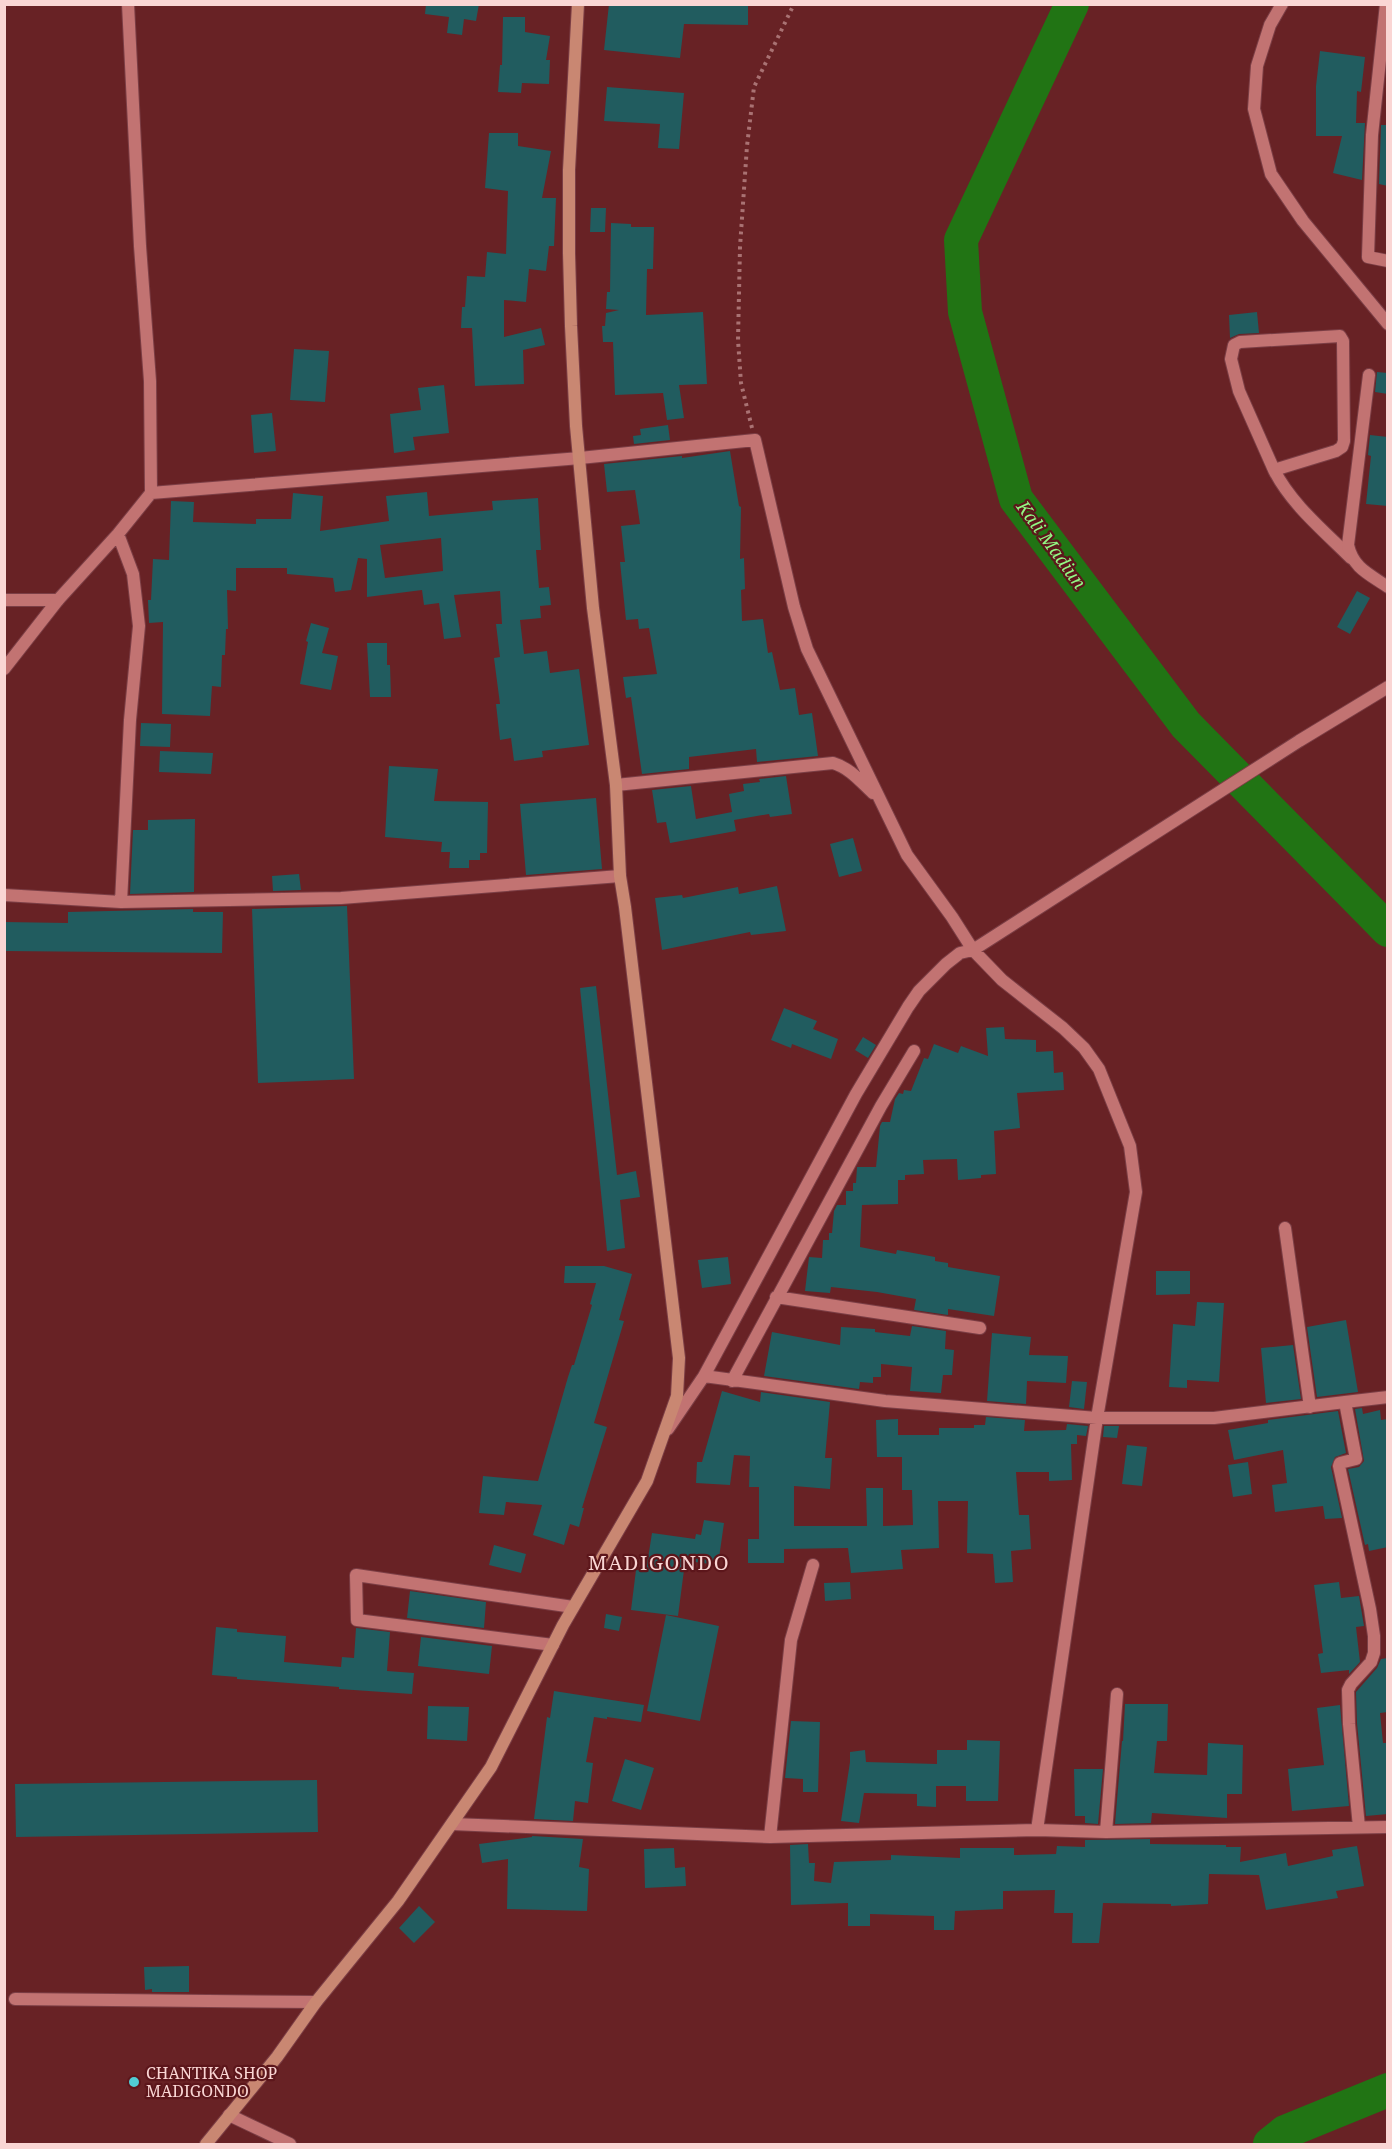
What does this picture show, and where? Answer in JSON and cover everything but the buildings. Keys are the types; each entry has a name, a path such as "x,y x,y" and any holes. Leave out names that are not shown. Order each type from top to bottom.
{"main road":[{"path":"206,2145 277,2057 316,2002 398,1901 491,1767 573,1607 647,1481 666,1433 677,1396 679,1358 626,907 620,876 616,785 593,608 576,426 569,253 569,170 578,4"}],"street":[{"path":"4,669 58,600 118,534 151,493 150,381 140,246 128,4"},
{"path":"1282,4 1270,24 1257,66 1254,109 1272,174 1303,220 1388,324"},
{"path":"1386,4 1372,135 1368,257 1388,261"},
{"path":"1274,470 1336,451 1342,447 1344,441 1343,341 1340,336 1240,342 1234,345 1231,359 1239,391 1274,470 1280,482 1358,567 1388,587"},
{"path":"1351,558 1348,545 1369,375"},
{"path":"151,493 580,458 754,441 794,608 807,649 906,855 952,917 973,950 1002,980 1063,1028 1084,1048 1099,1069 1130,1146 1136,1192 1097,1418 1037,1830"},
{"path":"118,534 133,574 139,626 130,720 121,902"},
{"path":"4,600 58,600"},
{"path":"666,1433 704,1376 856,1094 919,991 960,953 973,950 1299,741 1388,687"},
{"path":"616,785 833,764 851,772 880,800"},
{"path":"4,895 121,902 341,898 620,876"},
{"path":"732,1381 776,1297 914,1051"},
{"path":"1285,1228 1310,1407"},
{"path":"776,1297 980,1328"},
{"path":"704,1376 885,1401 1097,1418 1214,1418 1388,1397"},
{"path":"1345,1402 1356,1459 1340,1463 1339,1466 1370,1609 1375,1646 1371,1662 1348,1690 1359,1827"},
{"path":"770,1837 791,1640 813,1565"},
{"path":"553,1645 357,1620 356,1575 573,1607"},
{"path":"1106,1832 1117,1694"},
{"path":"452,1824 770,1837 1037,1830 1106,1832 1388,1827"},
{"path":"15,1999 316,2002"},
{"path":"230,2115 290,2145"}],"path":[{"path":"754,441 741,383 738,356 740,247 747,146 754,87 794,4"}],"waterway":[{"name":"Kali Madiun","path":"1072,4 961,240 965,312 1016,499 1186,725 1388,930"},
{"name":"Kali Madiun","path":"1270,2144 1285,2132 1388,2090"}],"place":[{"name":"CHANTIKA SHOP MADIGONDO","path":"134,2082"}],"district":[{"name":"MADIGONDO","path":"659,1563"}]}
